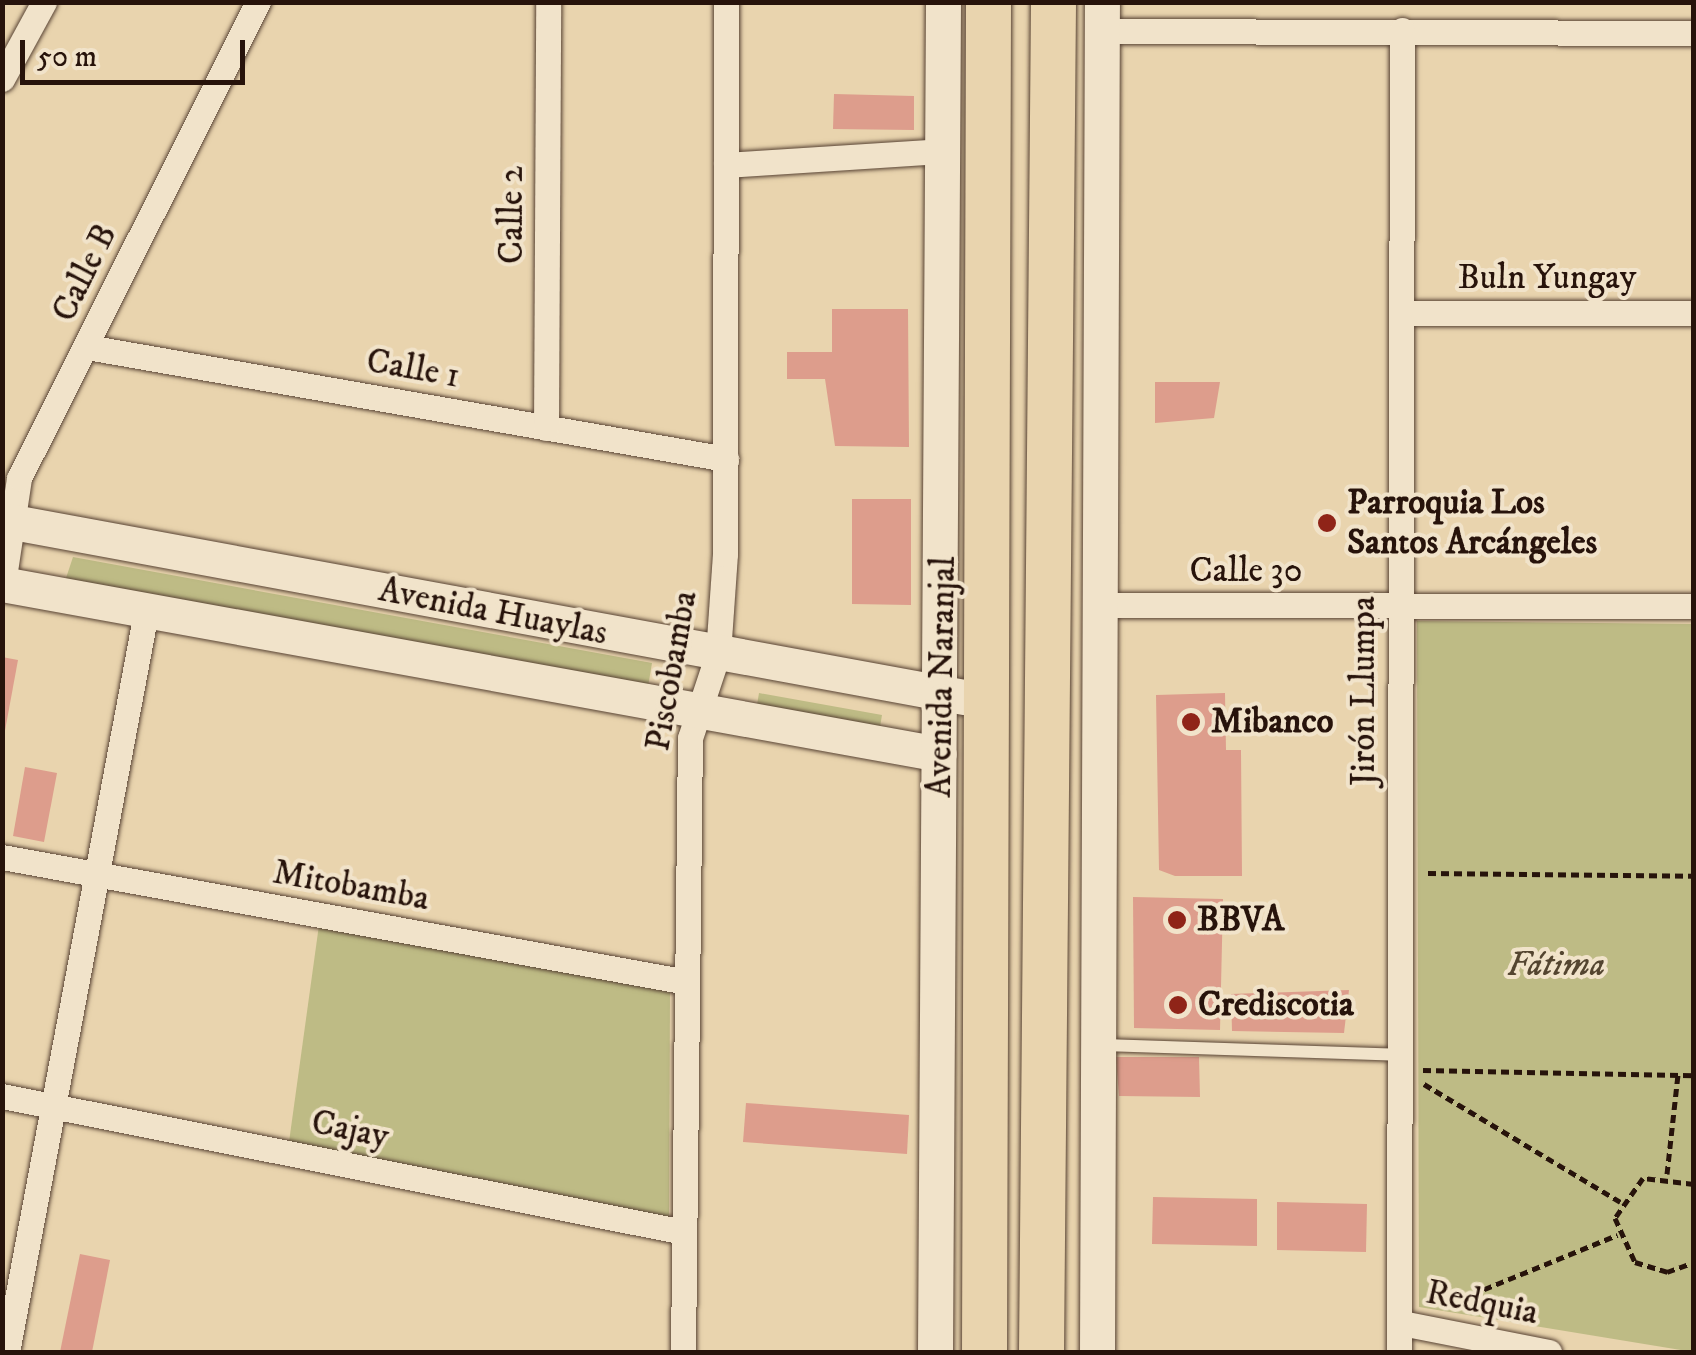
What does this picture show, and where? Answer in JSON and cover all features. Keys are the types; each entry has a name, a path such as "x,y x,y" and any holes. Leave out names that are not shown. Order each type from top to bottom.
{"highway":[{"name":"Avenida Naranjal","path":"984,1352 964,697 988,2"},
{"path":"1041,1352 1054,2"}],"main road":[{"name":"Avenida Naranjal","path":"935,1352 940,754 964,697 944,150 943,2"},
{"path":"1097,1352 1102,1045 1098,605 1102,17"},
{"name":"Avenida Huaylas","path":"6,520 964,697"},
{"name":"Avenida Huaylas","path":"3,584 940,754"}],"street":[{"path":"2,79 44,2"},
{"name":"Calle B","path":"3,584 6,520 19,478 258,2"},
{"name":"Calle 2","path":"546,428 548,2"},
{"name":"Piscobamba","path":"683,1352 686,982 696,710 718,654 726,459 726,2"},
{"path":"1102,17 1402,30 1694,33"},
{"name":"Jirón Llumpa","path":"1399,1352 1402,30"},
{"path":"726,165 944,150"},
{"name":"Buln Yungay","path":"1401,313 1694,313"},
{"name":"Calle 1","path":"87,347 726,459"},
{"name":"Calle 30","path":"1098,605 1694,606"},
{"path":"7,1352 146,612"},
{"name":"Mitobamba","path":"2,857 686,982"},
{"name":"Cajay","path":"2,1096 684,1232"},
{"name":"Redquia","path":"1401,1323 1549,1352"}],"lane":[{"path":"1102,1045 1400,1062"}],"path":[{"path":"1400,873 1694,876"},
{"path":"1400,1062 1694,1075"},
{"path":"1400,1062 1620,1202"},
{"path":"1667,1174 1678,1075"},
{"path":"1616,1235 1620,1202 1643,1178 1667,1174 1694,1184"},
{"path":"1401,1323 1616,1235"},
{"path":"1616,1235 1650,1270 1694,1262"}],"green space":[{"path":"73,557 652,663 647,693 65,581"},
{"name":"Fátima","path":"1417,621 1693,624 1693,1352 1419,1307"},
{"path":"759,693 882,715 879,733 756,711"},
{"path":"319,925 670,989 669,1217 289,1142"}],"building":[{"path":"834,94 914,96 914,130 833,129"},
{"path":"832,309 908,309 909,447 835,446 825,379 787,379 787,352 832,352"},
{"path":"1155,382 1220,382 1214,418 1155,423"},
{"path":"852,499 911,499 911,605 852,604"},
{"path":"2,657 18,660 4,736 2,735"},
{"path":"1225,693 1226,750 1241,750 1242,876 1175,876 1159,870 1156,695"},
{"path":"25,767 57,773 44,842 13,836"},
{"path":"1133,897 1223,899 1220,1030 1134,1028"},
{"path":"1349,990 1344,1033 1232,1031 1231,994"},
{"path":"1116,1057 1199,1057 1200,1097 1119,1096"},
{"path":"746,1103 909,1115 907,1154 743,1142"},
{"path":"1153,1197 1257,1199 1257,1246 1152,1244"},
{"path":"1277,1202 1367,1204 1366,1252 1277,1250"},
{"path":"80,1254 110,1260 92,1352 60,1352"}],"place":[{"name":"Parroquia Los Santos Arcángeles","path":"1327,523"},
{"name":"Mibanco","path":"1191,722"},
{"name":"BBVA","path":"1177,920"},
{"name":"Crediscotia","path":"1178,1005"}]}
